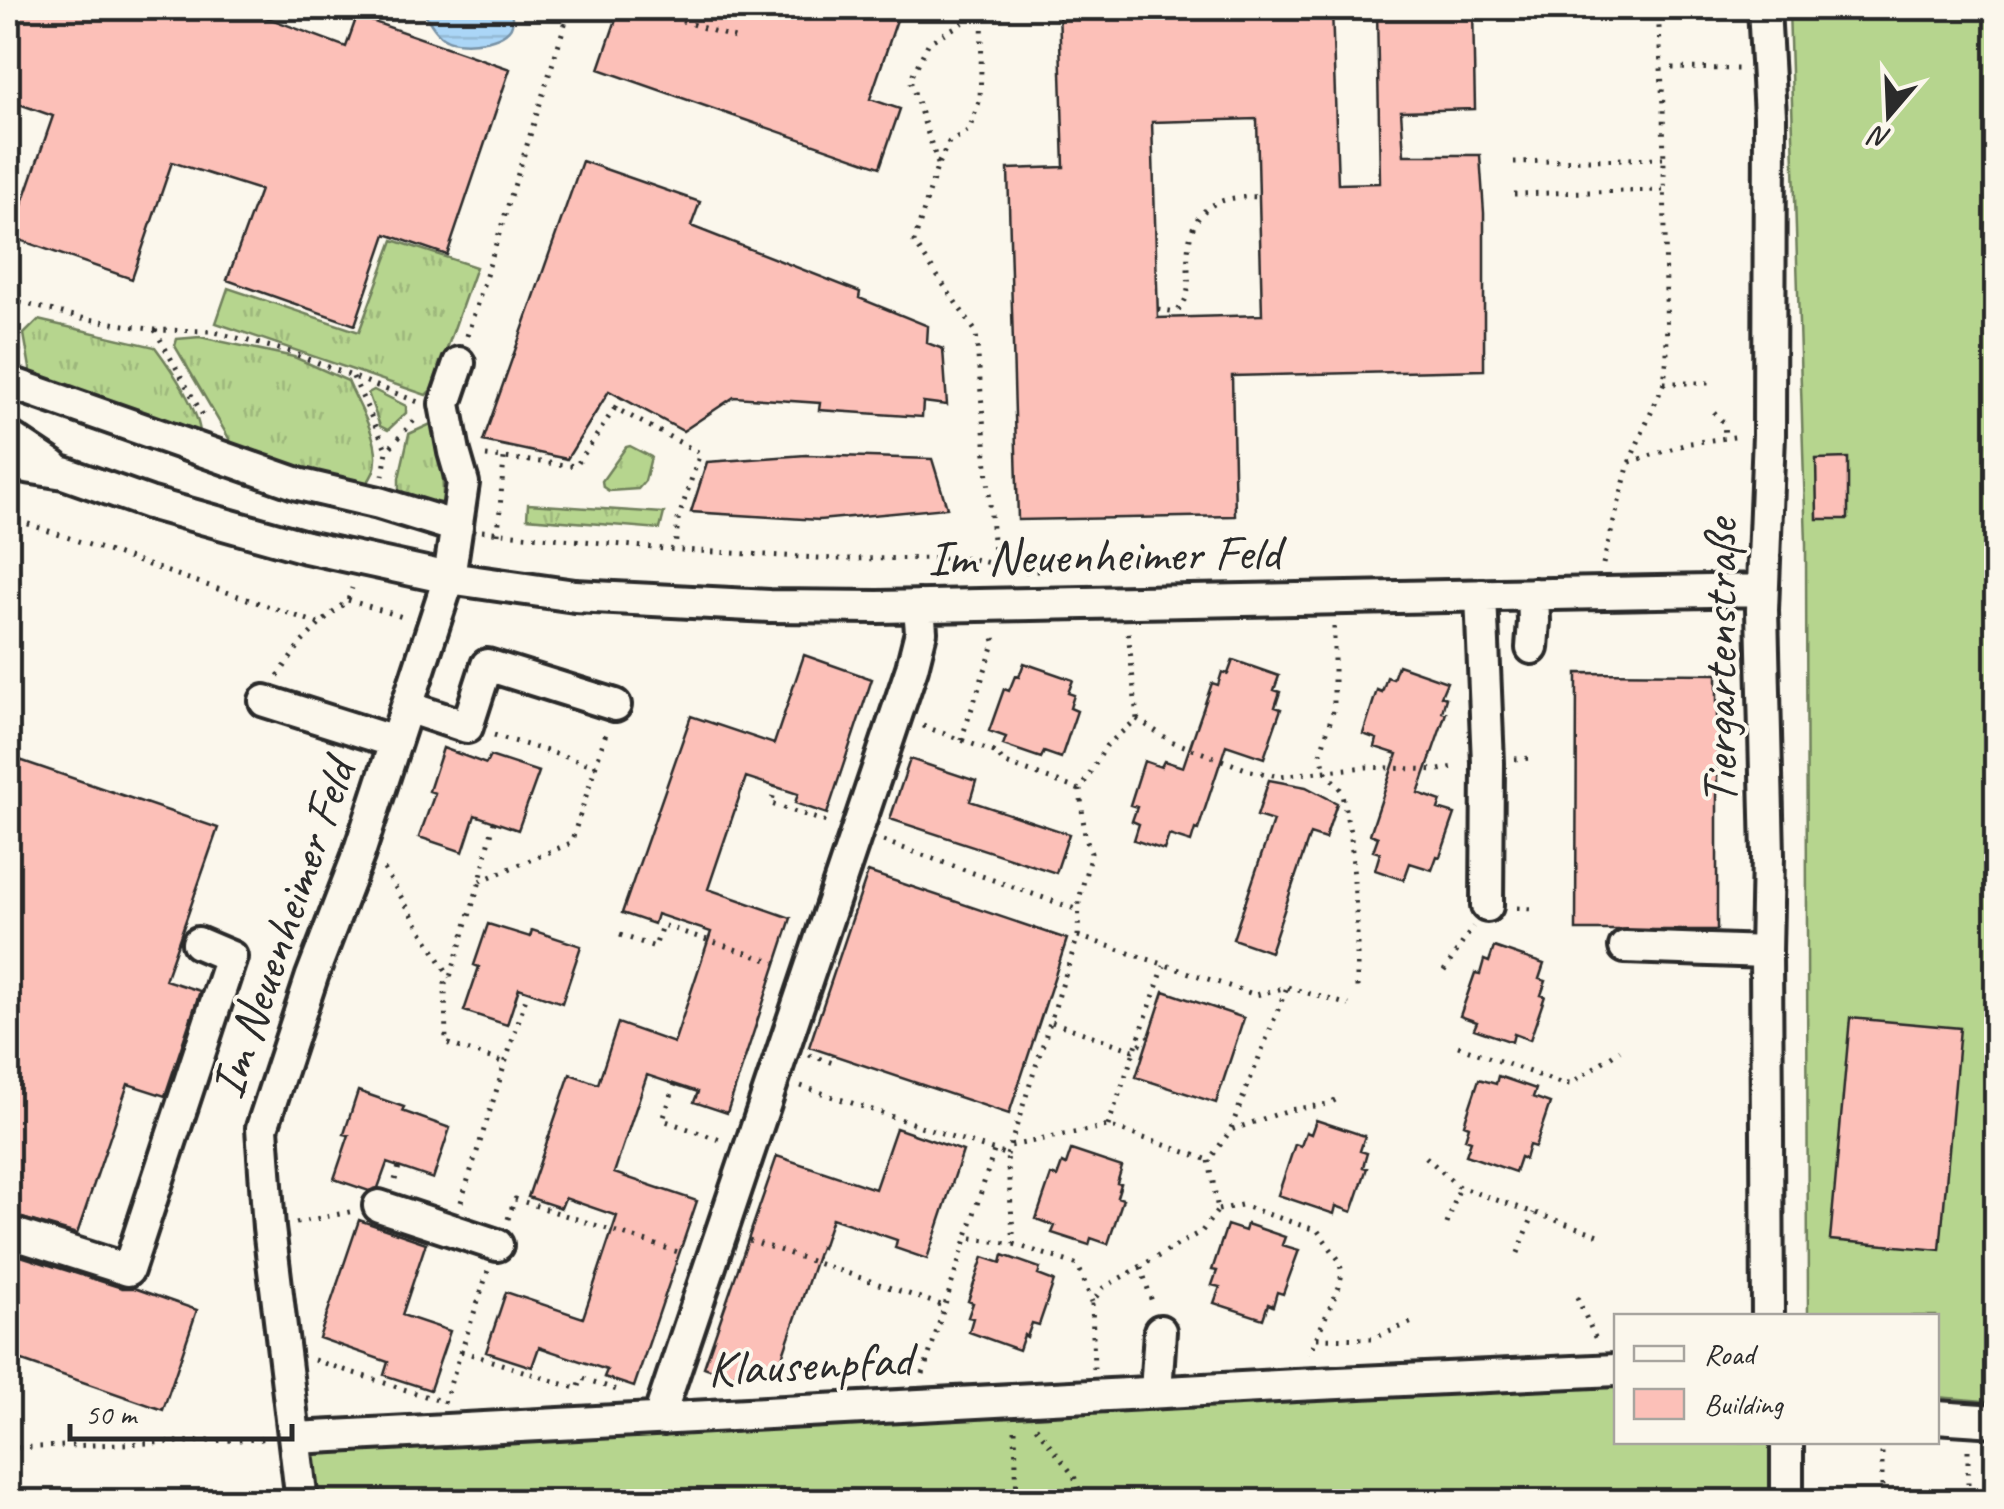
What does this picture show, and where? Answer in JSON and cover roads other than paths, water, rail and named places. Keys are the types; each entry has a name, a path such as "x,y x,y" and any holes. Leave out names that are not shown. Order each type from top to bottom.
{"street":[{"name":"Tiergartenstraße","path":"1764,8 1770,116 1768,435 1762,590 1768,855 1768,1314"},
{"path":"450,578 463,484 445,404 459,362"},
{"path":"17,385 298,484 379,502 457,527"},
{"name":"Im Neuenheimer Feld","path":"8,436 64,473"},
{"name":"Im Neuenheimer Feld","path":"8,464 64,473 149,503 359,561 575,596 770,606 919,606 1762,590"},
{"name":"Im Neuenheimer Feld","path":"302,1502 269,1228 262,1128 450,578"},
{"path":"1532,648 1533,594"},
{"path":"1481,595 1488,762 1487,906"},
{"path":"663,1412 912,668 921,632 919,606"},
{"path":"407,707 467,726 488,665 615,705"},
{"path":"265,702 394,742"},
{"path":"8,1232 128,1270 231,957 198,943"},
{"path":"1625,947 1766,952"},
{"path":"386,1194 497,1245"},
{"path":"1156,1392 1160,1331"},
{"name":"Klausenpfad","path":"296,1438 663,1412 914,1406 1611,1370"},
{"path":"1939,1417 1982,1420"},
{"path":"1787,1502 1788,1444"}],"water":[{"path":"421,8 511,8 512,23 509,30 493,39 453,41 438,33"}]}
